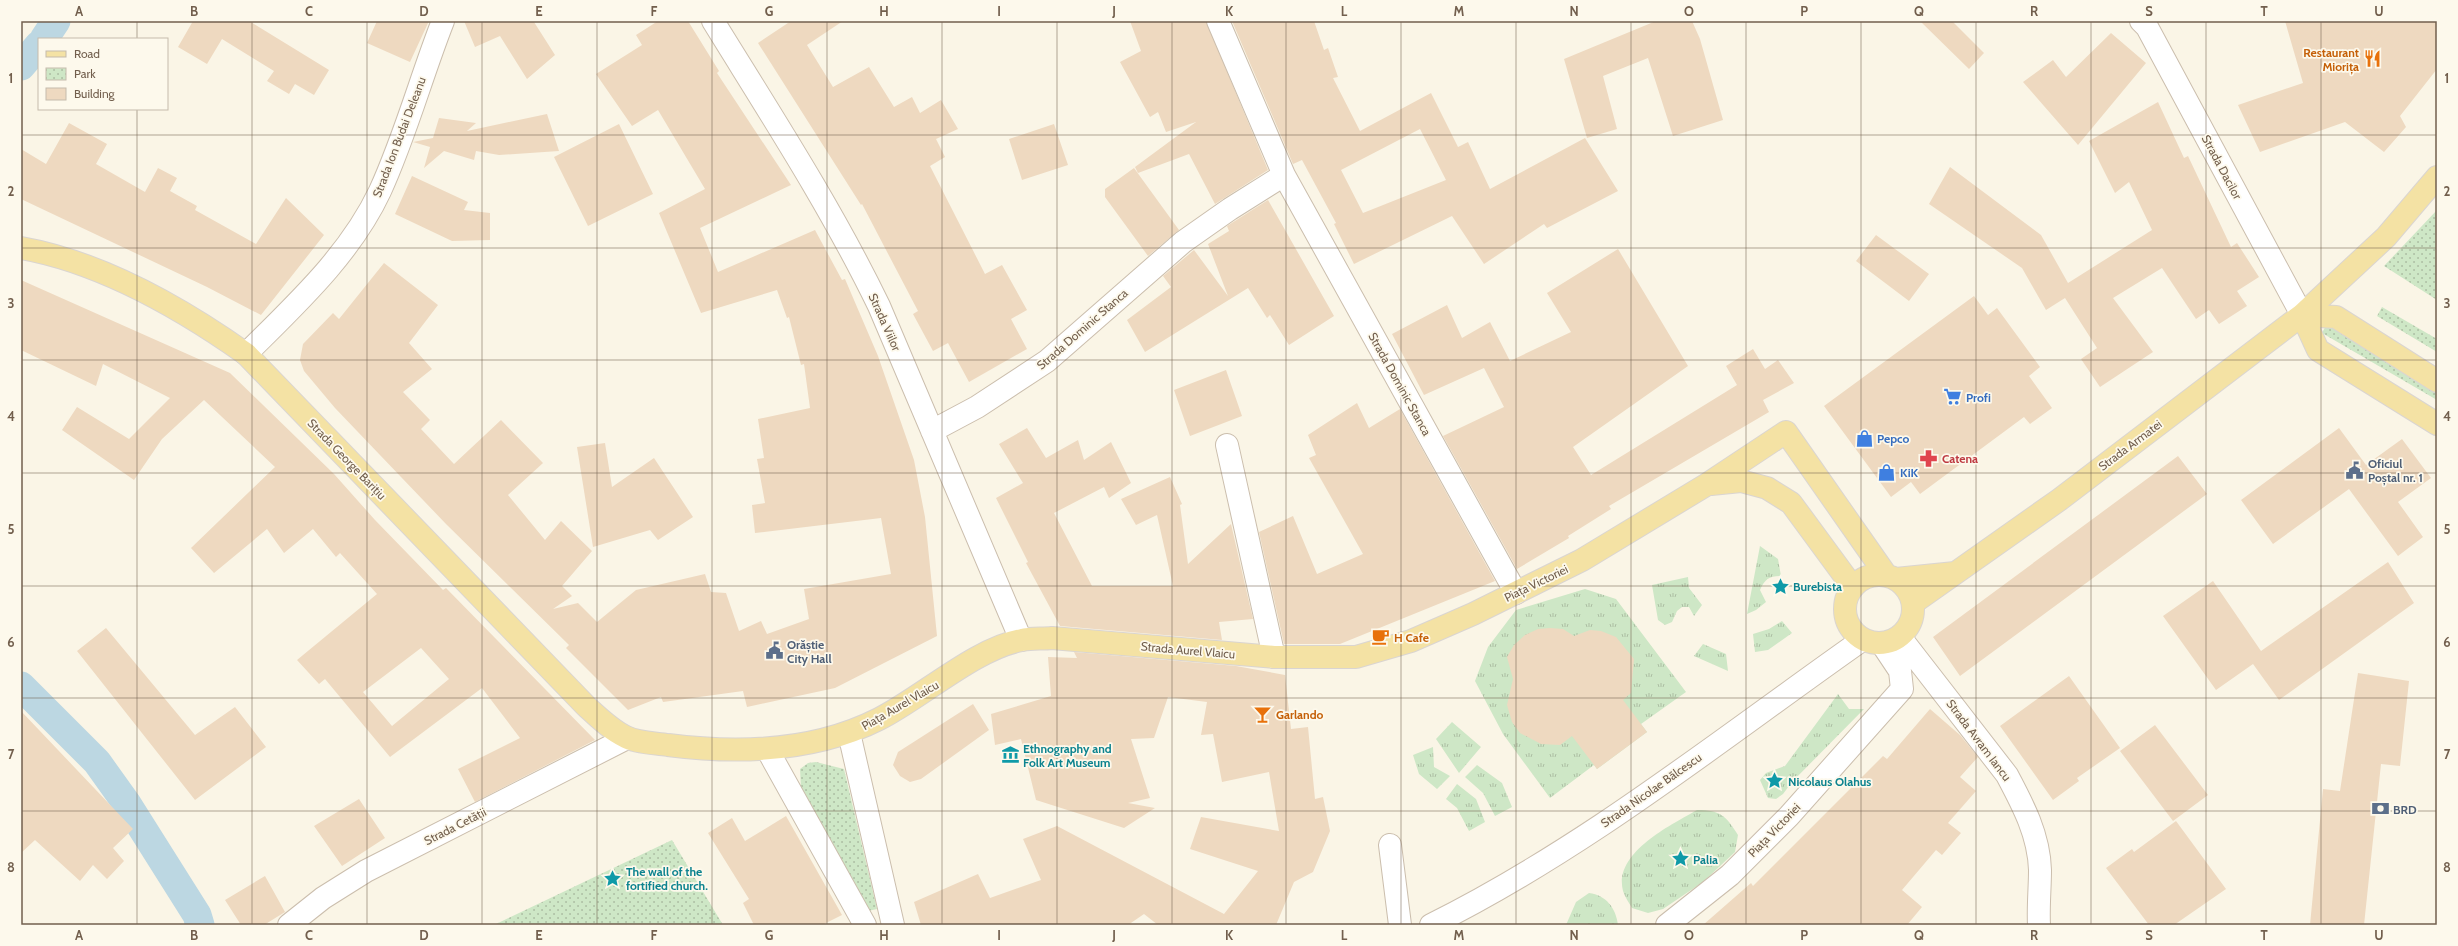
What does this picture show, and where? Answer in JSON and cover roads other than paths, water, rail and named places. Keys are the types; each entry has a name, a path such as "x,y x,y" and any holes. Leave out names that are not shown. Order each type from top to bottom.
{"main road":[{"name":"Strada Armatei","path":"1913,603 2059,500 2302,315 2386,237 2437,177"},
{"name":"Strada George Barițiu","path":"21,248 36,250 98,271 154,297 212,330 246,354 586,706 603,722 627,738"},
{"path":"2437,381 2336,317 2302,315 2318,350 2437,424"},
{"name":"Piața Victoriei","path":"1356,657 1411,641 1516,593 1582,560 1706,485 1786,432 1891,577"},
{"name":"Piața Victoriei","path":"1706,485 1741,481 1768,488 1791,503 1852,586"},
{"name":"Strada Armatei","path":"1891,577 1956,573"},
{"path":"1867,576 1891,577 1907,589 1913,603 1913,616 1908,627 1882,640 1850,630 1844,615 1845,600 1852,586 1867,576"},
{"name":"Strada Aurel Vlaicu","path":"1021,640 1052,638 1274,657 1356,657"},
{"name":"Piața Aurel Vlaicu","path":"627,738 694,748 767,749 820,741 849,733 880,719 968,664 995,650 1021,640"}],"street":[{"name":"Strada Ion Budai Deleanu","path":"246,354 306,294 338,257 360,226 380,192 443,21"},
{"name":"Strada Viilor","path":"714,21 829,210 879,306 1021,640"},
{"name":"Strada Dominic Stanca","path":"1218,21 1284,175 1516,593"},
{"name":"Strada Dacilor","path":"2146,23 2302,315"},
{"name":"Strada Dominic Stanca","path":"932,431 977,407 1047,361 1183,242 1230,209 1284,175"},
{"path":"1227,445 1274,657"},
{"path":"1882,640 1900,671 1902,689"},
{"name":"Strada Avram Iancu","path":"1882,640 1936,684 2007,775 2031,822 2040,868 2039,925"},
{"name":"Strada Nicolae Bălcescu","path":"1431,925 1483,899 1591,833 1882,640"},
{"name":"Piața Victoriei","path":"1668,925 1730,875 1789,816 1902,689 1920,682 1936,684"},
{"path":"849,733 893,925"},
{"name":"Strada Cetății","path":"289,925 323,898 366,871 627,738"},
{"path":"767,749 865,925"},
{"path":"1390,845 1400,925"}],"waterway":[{"path":"45,38 56,21"},
{"path":"21,66 38,46"},
{"path":"21,686 97,762 127,804 197,915 200,925"}],"place":[{"name":"Restaurant Miorița","path":"2372,59"},
{"name":"Profi","path":"1953,397"},
{"name":"Pepco","path":"1864,438"},
{"name":"Catena","path":"1929,458"},
{"name":"Oficiul Poștal nr. 1","path":"2355,470"},
{"name":"KiK","path":"1887,472"},
{"name":"Burebista","path":"1780,586"},
{"name":"H Cafe","path":"1381,637"},
{"name":"Orăștie City Hall","path":"774,651"},
{"name":"Garlando","path":"1263,714"},
{"name":"Ethnography and Folk Art Museum","path":"1010,755"},
{"name":"Nicolaus Olahus","path":"1775,781"},
{"name":"BRD","path":"2380,809"},
{"name":"Palia","path":"1680,859"},
{"name":"The wall of the fortified church.","path":"613,878"}]}
